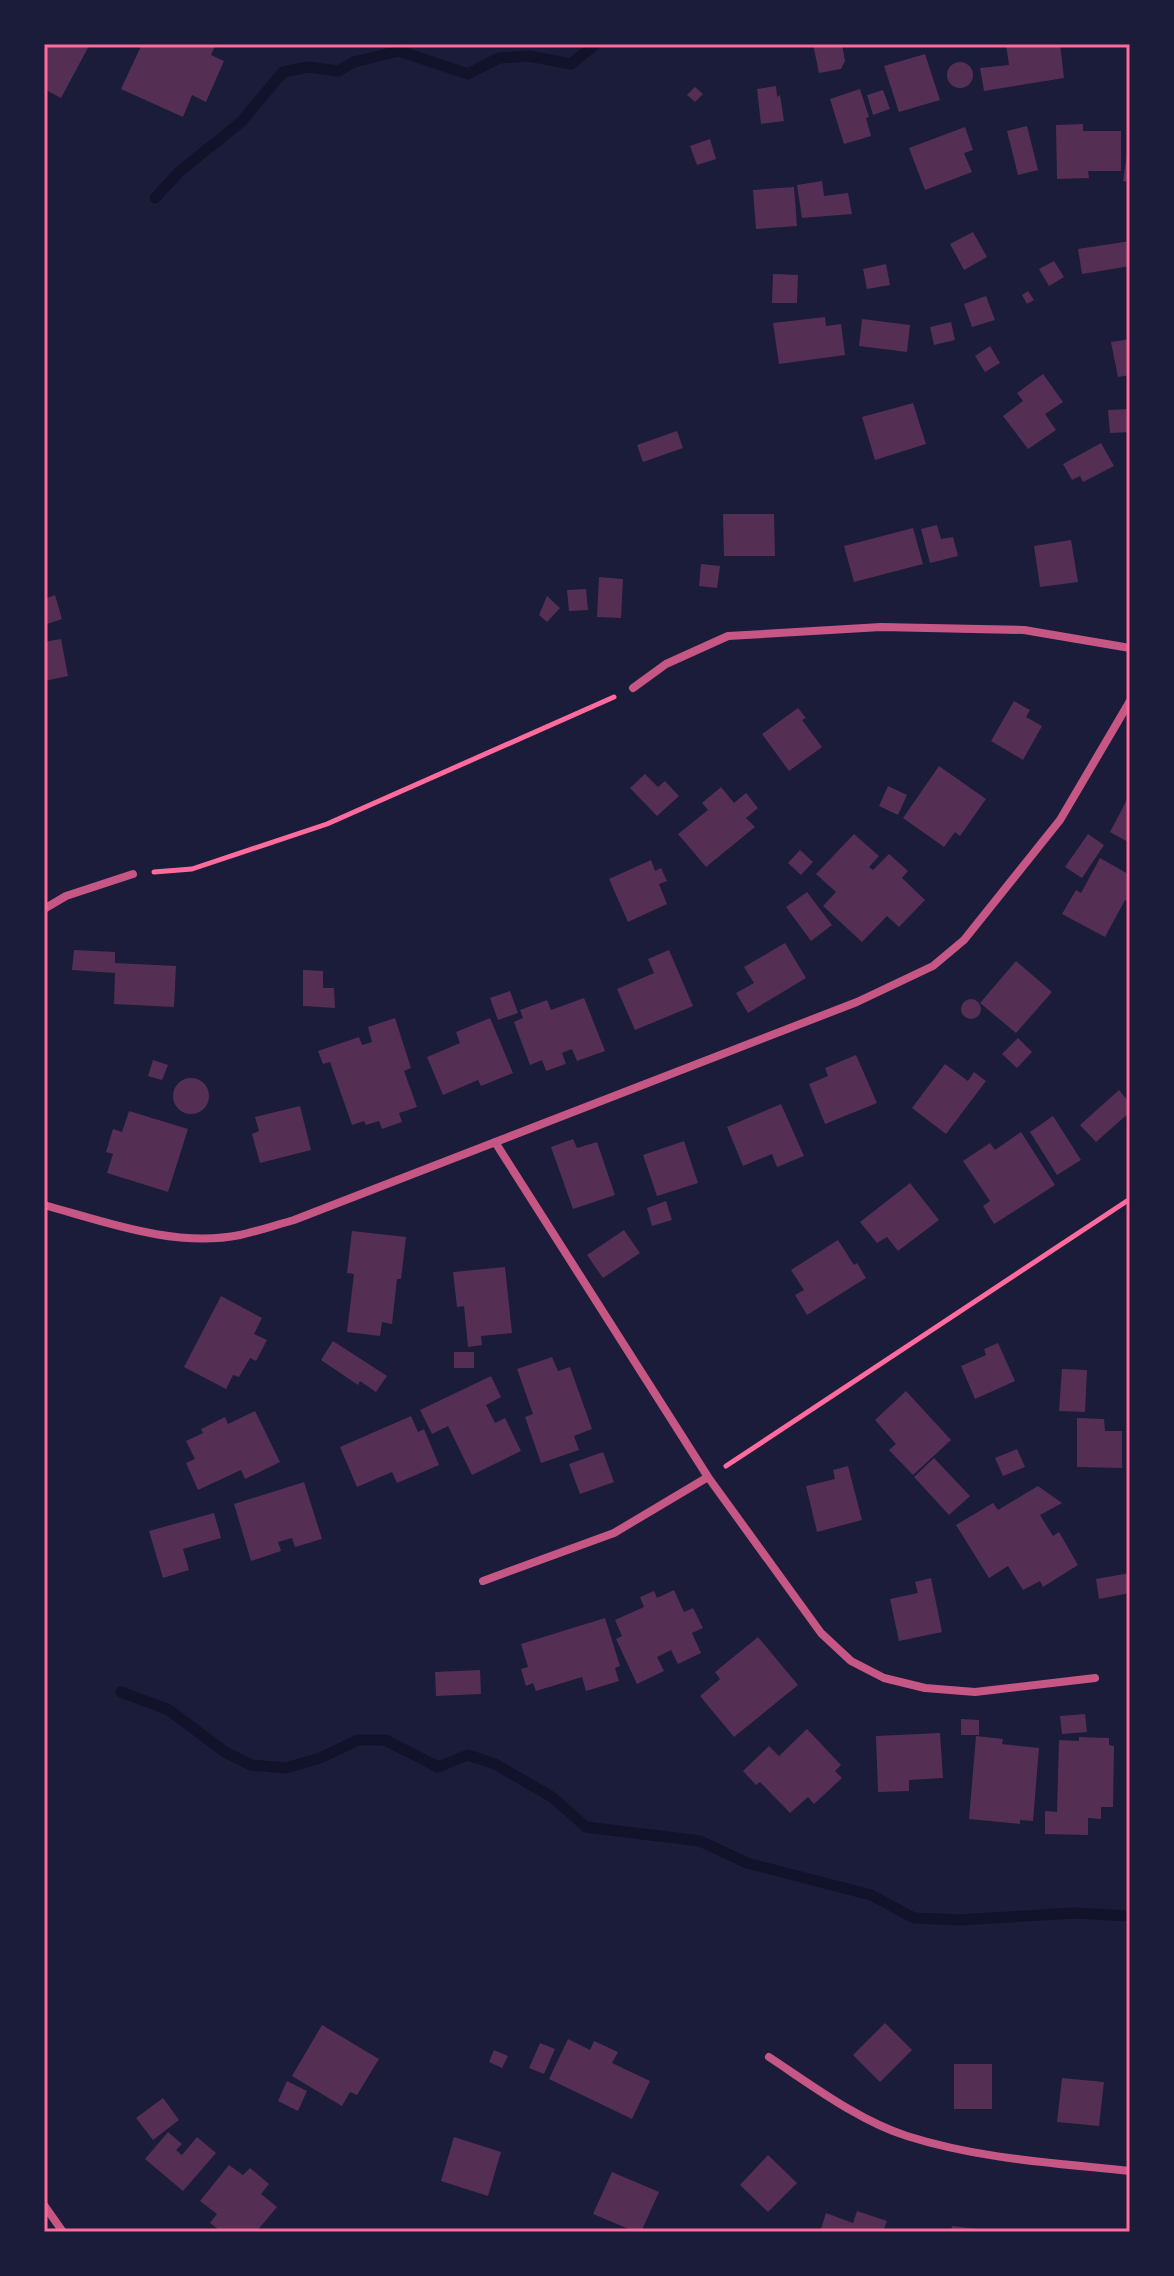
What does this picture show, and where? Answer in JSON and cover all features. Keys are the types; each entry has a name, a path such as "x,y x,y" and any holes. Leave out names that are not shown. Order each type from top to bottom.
{"street":[{"path":"633,688 666,664 728,636 881,627 1024,630 1130,648"},
{"path":"44,1205 144,1232 200,1238 238,1235 294,1220 857,1002 933,966 964,940 1060,820 1130,701"},
{"path":"44,909 66,896 133,874"},
{"path":"495,1142 708,1477 813,1623 851,1661 884,1678 925,1688 975,1692 1095,1678"},
{"path":"483,1581 614,1533 708,1477"},
{"path":"769,2057 838,2103 905,2136 989,2156 1130,2171"},
{"path":"44,2205 63,2232"}],"path":[{"path":"133,874 192,869 327,824 633,688"},
{"path":"708,1477 1130,1199"}],"building":[{"path":"44,44 90,44 61,98 44,89"},
{"path":"142,44 216,44 211,55 224,61 206,102 192,95 183,117 121,89"},
{"path":"813,44 842,44 845,61 841,69 819,73"},
{"path":"1060,44 1064,78 984,91 980,68 1009,65 1006,45"},
{"path":"925,54 940,100 899,112 884,66"},
{"path":"960,62 969,66 973,75 969,84 960,88 951,84 947,75 951,66"},
{"path":"776,86 784,121 761,124 757,89"},
{"path":"695,87 703,94 695,102 687,95"},
{"path":"860,89 871,136 844,144 830,99"},
{"path":"883,90 890,109 873,115 867,95"},
{"path":"1083,124 1083,131 1121,131 1121,171 1088,171 1089,178 1057,179 1056,125"},
{"path":"1027,126 1038,170 1018,175 1007,131"},
{"path":"965,127 973,150 964,153 972,172 925,190 909,148"},
{"path":"710,139 716,159 697,165 690,146"},
{"path":"1127,154 1130,154 1130,182 1123,181"},
{"path":"822,181 824,196 848,193 852,214 802,218 797,185"},
{"path":"794,187 797,226 756,229 753,190"},
{"path":"973,232 987,257 964,270 950,244"},
{"path":"1130,241 1130,266 1082,274 1078,249"},
{"path":"1054,261 1064,277 1049,286 1039,269"},
{"path":"886,264 890,285 867,289 863,269"},
{"path":"773,274 798,275 797,303 772,303"},
{"path":"1028,291 1034,300 1027,304 1022,295"},
{"path":"986,296 995,320 972,327 964,304"},
{"path":"825,317 826,326 841,324 845,355 779,364 773,323"},
{"path":"862,319 910,325 907,352 859,346"},
{"path":"951,322 955,340 934,345 930,327"},
{"path":"1130,339 1130,375 1118,377 1111,342"},
{"path":"990,346 1000,363 985,372 975,356"},
{"path":"1043,374 1063,402 1045,414 1056,430 1028,449 1003,416 1023,401 1017,393"},
{"path":"913,403 926,444 875,460 862,417"},
{"path":"1130,409 1130,432 1110,433 1108,410"},
{"path":"677,431 683,448 643,462 637,445"},
{"path":"1101,443 1114,466 1083,482 1080,476 1072,480 1063,464"},
{"path":"723,514 774,514 775,556 724,556"},
{"path":"937,525 941,539 953,537 958,556 930,563 921,529"},
{"path":"913,528 923,564 854,582 844,546"},
{"path":"1071,540 1078,582 1040,587 1034,546"},
{"path":"701,564 720,566 717,588 699,586"},
{"path":"599,577 623,579 621,618 597,617"},
{"path":"586,589 588,610 569,611 567,590"},
{"path":"55,595 62,619 44,625 44,599"},
{"path":"547,596 560,608 547,622 539,615"},
{"path":"61,639 68,676 44,681 44,642"},
{"path":"1014,701 1030,710 1026,717 1042,726 1023,760 991,741"},
{"path":"798,708 806,718 802,720 822,747 789,771 762,734"},
{"path":"939,766 986,799 960,836 955,832 944,847 903,818"},
{"path":"645,774 658,787 665,781 679,796 657,816 630,788"},
{"path":"888,786 907,795 898,815 879,806"},
{"path":"721,787 734,803 746,793 758,808 746,818 755,827 706,867 678,834 708,810 702,803"},
{"path":"1130,794 1130,843 1110,832"},
{"path":"854,834 879,856 869,867 873,870 889,854 908,871 902,878 925,900 899,927 887,916 862,942 823,906 836,892 816,874"},
{"path":"1088,834 1104,845 1082,878 1065,867"},
{"path":"800,850 813,862 801,875 788,863"},
{"path":"1100,858 1130,875 1130,903 1125,900 1105,937 1062,914 1076,890 1081,893"},
{"path":"651,860 655,871 661,868 667,881 659,884 667,904 628,922 609,879"},
{"path":"807,892 832,925 811,941 786,907"},
{"path":"785,943 806,978 748,1013 736,993 754,983 744,967"},
{"path":"74,950 115,952 115,963 176,966 174,1007 114,1004 115,973 72,970"},
{"path":"669,950 693,1006 635,1030 617,989 654,973 648,959"},
{"path":"1016,961 1052,992 1016,1033 980,1003"},
{"path":"303,970 323,971 323,988 334,988 335,1008 303,1006"},
{"path":"510,991 518,1013 498,1020 490,998"},
{"path":"584,998 605,1051 577,1061 572,1049 562,1053 566,1064 546,1071 542,1060 530,1065 514,1022 523,1018 520,1010 547,1000 551,1010"},
{"path":"971,999 978,1002 981,1009 978,1016 971,1019 964,1016 961,1009 964,1002"},
{"path":"395,1018 411,1068 404,1071 417,1107 399,1113 402,1122 382,1129 379,1121 352,1125 330,1062 323,1064 318,1051 359,1037 362,1045 372,1042 368,1027"},
{"path":"490,1018 513,1073 481,1086 478,1080 443,1095 427,1057 460,1043 456,1032"},
{"path":"1018,1038 1032,1052 1017,1068 1002,1054"},
{"path":"856,1055 877,1103 825,1124 809,1084 828,1076 825,1068"},
{"path":"153,1060 168,1065 162,1080 148,1076"},
{"path":"945,1064 968,1081 974,1072 986,1081 946,1134 912,1108"},
{"path":"191,1078 204,1083 209,1096 204,1109 191,1114 178,1109 173,1096 178,1083"},
{"path":"1119,1090 1130,1103 1130,1112 1096,1142 1080,1125"},
{"path":"781,1104 804,1156 777,1167 772,1154 743,1166 727,1127"},
{"path":"300,1106 311,1150 260,1163 252,1134 259,1131 255,1117"},
{"path":"129,1111 188,1129 168,1192 107,1173 113,1154 106,1152 113,1129 122,1132"},
{"path":"1053,1116 1081,1160 1057,1175 1030,1132"},
{"path":"1021,1132 1055,1185 994,1224 983,1206 990,1201 963,1161 990,1143 995,1150"},
{"path":"573,1139 577,1148 597,1142 615,1195 573,1209 551,1147"},
{"path":"684,1141 698,1183 657,1196 643,1155"},
{"path":"910,1183 939,1220 898,1251 887,1237 877,1243 860,1222"},
{"path":"666,1201 672,1220 652,1226 647,1208"},
{"path":"624,1230 640,1253 603,1278 587,1255"},
{"path":"352,1231 406,1237 392,1324 382,1322 380,1336 347,1332 354,1274 347,1273"},
{"path":"838,1240 866,1278 807,1315 795,1295 804,1290 791,1270"},
{"path":"505,1267 512,1333 481,1336 482,1345 468,1347 464,1306 457,1307 453,1272"},
{"path":"221,1296 262,1318 254,1334 267,1340 256,1361 250,1358 239,1377 233,1375 226,1389 184,1367"},
{"path":"333,1341 387,1376 376,1392 360,1381 358,1385 321,1360"},
{"path":"998,1343 1015,1381 975,1399 961,1366 986,1355 984,1349"},
{"path":"454,1352 474,1352 474,1368 454,1368"},
{"path":"552,1357 558,1371 570,1367 592,1429 574,1436 579,1450 541,1463 525,1417 533,1414 517,1369"},
{"path":"1062,1369 1087,1370 1085,1412 1059,1411"},
{"path":"491,1376 501,1397 486,1405 495,1423 505,1418 521,1451 472,1475 448,1426 432,1434 420,1410"},
{"path":"906,1391 951,1440 913,1475 889,1450 896,1444 875,1420"},
{"path":"255,1411 280,1462 245,1479 241,1470 198,1490 186,1463 195,1459 186,1441 225,1417 228,1424"},
{"path":"411,1416 418,1432 424,1429 439,1465 397,1483 392,1472 357,1487 340,1447"},
{"path":"1077,1418 1104,1419 1105,1431 1122,1431 1122,1468 1077,1467"},
{"path":"1017,1449 1025,1467 1003,1476 995,1458"},
{"path":"603,1452 614,1482 580,1494 569,1464"},
{"path":"934,1458 970,1496 949,1515 914,1477"},
{"path":"848,1466 862,1520 817,1532 806,1486 835,1479 833,1470"},
{"path":"304,1482 322,1539 295,1547 292,1538 278,1542 281,1551 251,1561 234,1504"},
{"path":"1038,1486 1062,1503 1040,1515 1053,1536 1059,1532 1078,1565 1043,1587 1040,1581 1023,1590 1008,1566 989,1578 956,1525 993,1503 998,1510"},
{"path":"214,1513 221,1538 183,1549 189,1570 163,1578 149,1531"},
{"path":"1130,1573 1130,1593 1099,1599 1096,1579"},
{"path":"931,1578 942,1632 899,1641 890,1599 918,1593 915,1582"},
{"path":"674,1590 684,1612 693,1608 703,1628 692,1633 701,1653 678,1664 671,1650 657,1657 664,1671 637,1684 616,1639 622,1636 615,1620 644,1607 640,1597 654,1591 657,1598"},
{"path":"605,1618 620,1666 615,1668 619,1681 586,1691 582,1677 536,1691 533,1683 526,1686 521,1669 528,1667 521,1644"},
{"path":"758,1637 798,1685 734,1737 700,1696 720,1679 715,1672"},
{"path":"480,1670 481,1694 436,1696 435,1672"},
{"path":"1085,1714 1087,1732 1062,1734 1060,1716"},
{"path":"961,1719 979,1720 979,1735 961,1735"},
{"path":"807,1729 841,1765 835,1771 842,1778 814,1804 808,1797 790,1813 760,1782 756,1785 743,1771 769,1746 779,1756"},
{"path":"940,1733 943,1778 909,1780 909,1791 878,1792 876,1736"},
{"path":"976,1736 1003,1739 1002,1744 1039,1748 1033,1821 1020,1820 1020,1824 969,1819"},
{"path":"1079,1737 1109,1738 1109,1745 1114,1746 1113,1807 1101,1807 1101,1819 1088,1818 1088,1835 1045,1834 1045,1811 1057,1812 1059,1740 1079,1741"},
{"path":"885,2023 912,2050 880,2082 853,2055"},
{"path":"322,2025 379,2059 357,2095 350,2092 342,2106 292,2076"},
{"path":"568,2039 590,2050 594,2041 618,2052 612,2063 650,2081 632,2119 549,2079"},
{"path":"540,2043 555,2049 544,2074 529,2068"},
{"path":"494,2050 508,2056 502,2068 489,2062"},
{"path":"954,2064 992,2064 992,2109 954,2109"},
{"path":"1062,2078 1104,2082 1099,2126 1057,2122"},
{"path":"287,2081 307,2091 298,2111 278,2101"},
{"path":"163,2098 179,2120 153,2140 136,2118"},
{"path":"168,2132 182,2144 176,2150 182,2155 197,2137 216,2153 183,2191 145,2159"},
{"path":"454,2137 501,2152 488,2196 441,2181"},
{"path":"768,2155 797,2183 768,2212 740,2185"},
{"path":"229,2165 243,2175 250,2168 269,2184 261,2194 277,2207 256,2232 222,2232 210,2223 217,2214 200,2201"},
{"path":"612,2172 659,2192 641,2232 593,2214"},
{"path":"857,2211 887,2221 883,2232 820,2232 826,2213 853,2223"},
{"path":"952,2226 986,2230 986,2232 951,2232"}],"waterway":[{"path":"155,198 179,172 241,122 283,72 308,67 338,71 354,62 399,51 468,74 499,58 529,56 571,64 596,44"},
{"path":"121,1692 169,1710 225,1752 251,1765 286,1768 320,1758 358,1740 385,1740 438,1767 468,1755 495,1764 552,1797 586,1827 700,1841 747,1863 871,1895 914,1918 959,1920 1074,1913 1130,1916"}]}
